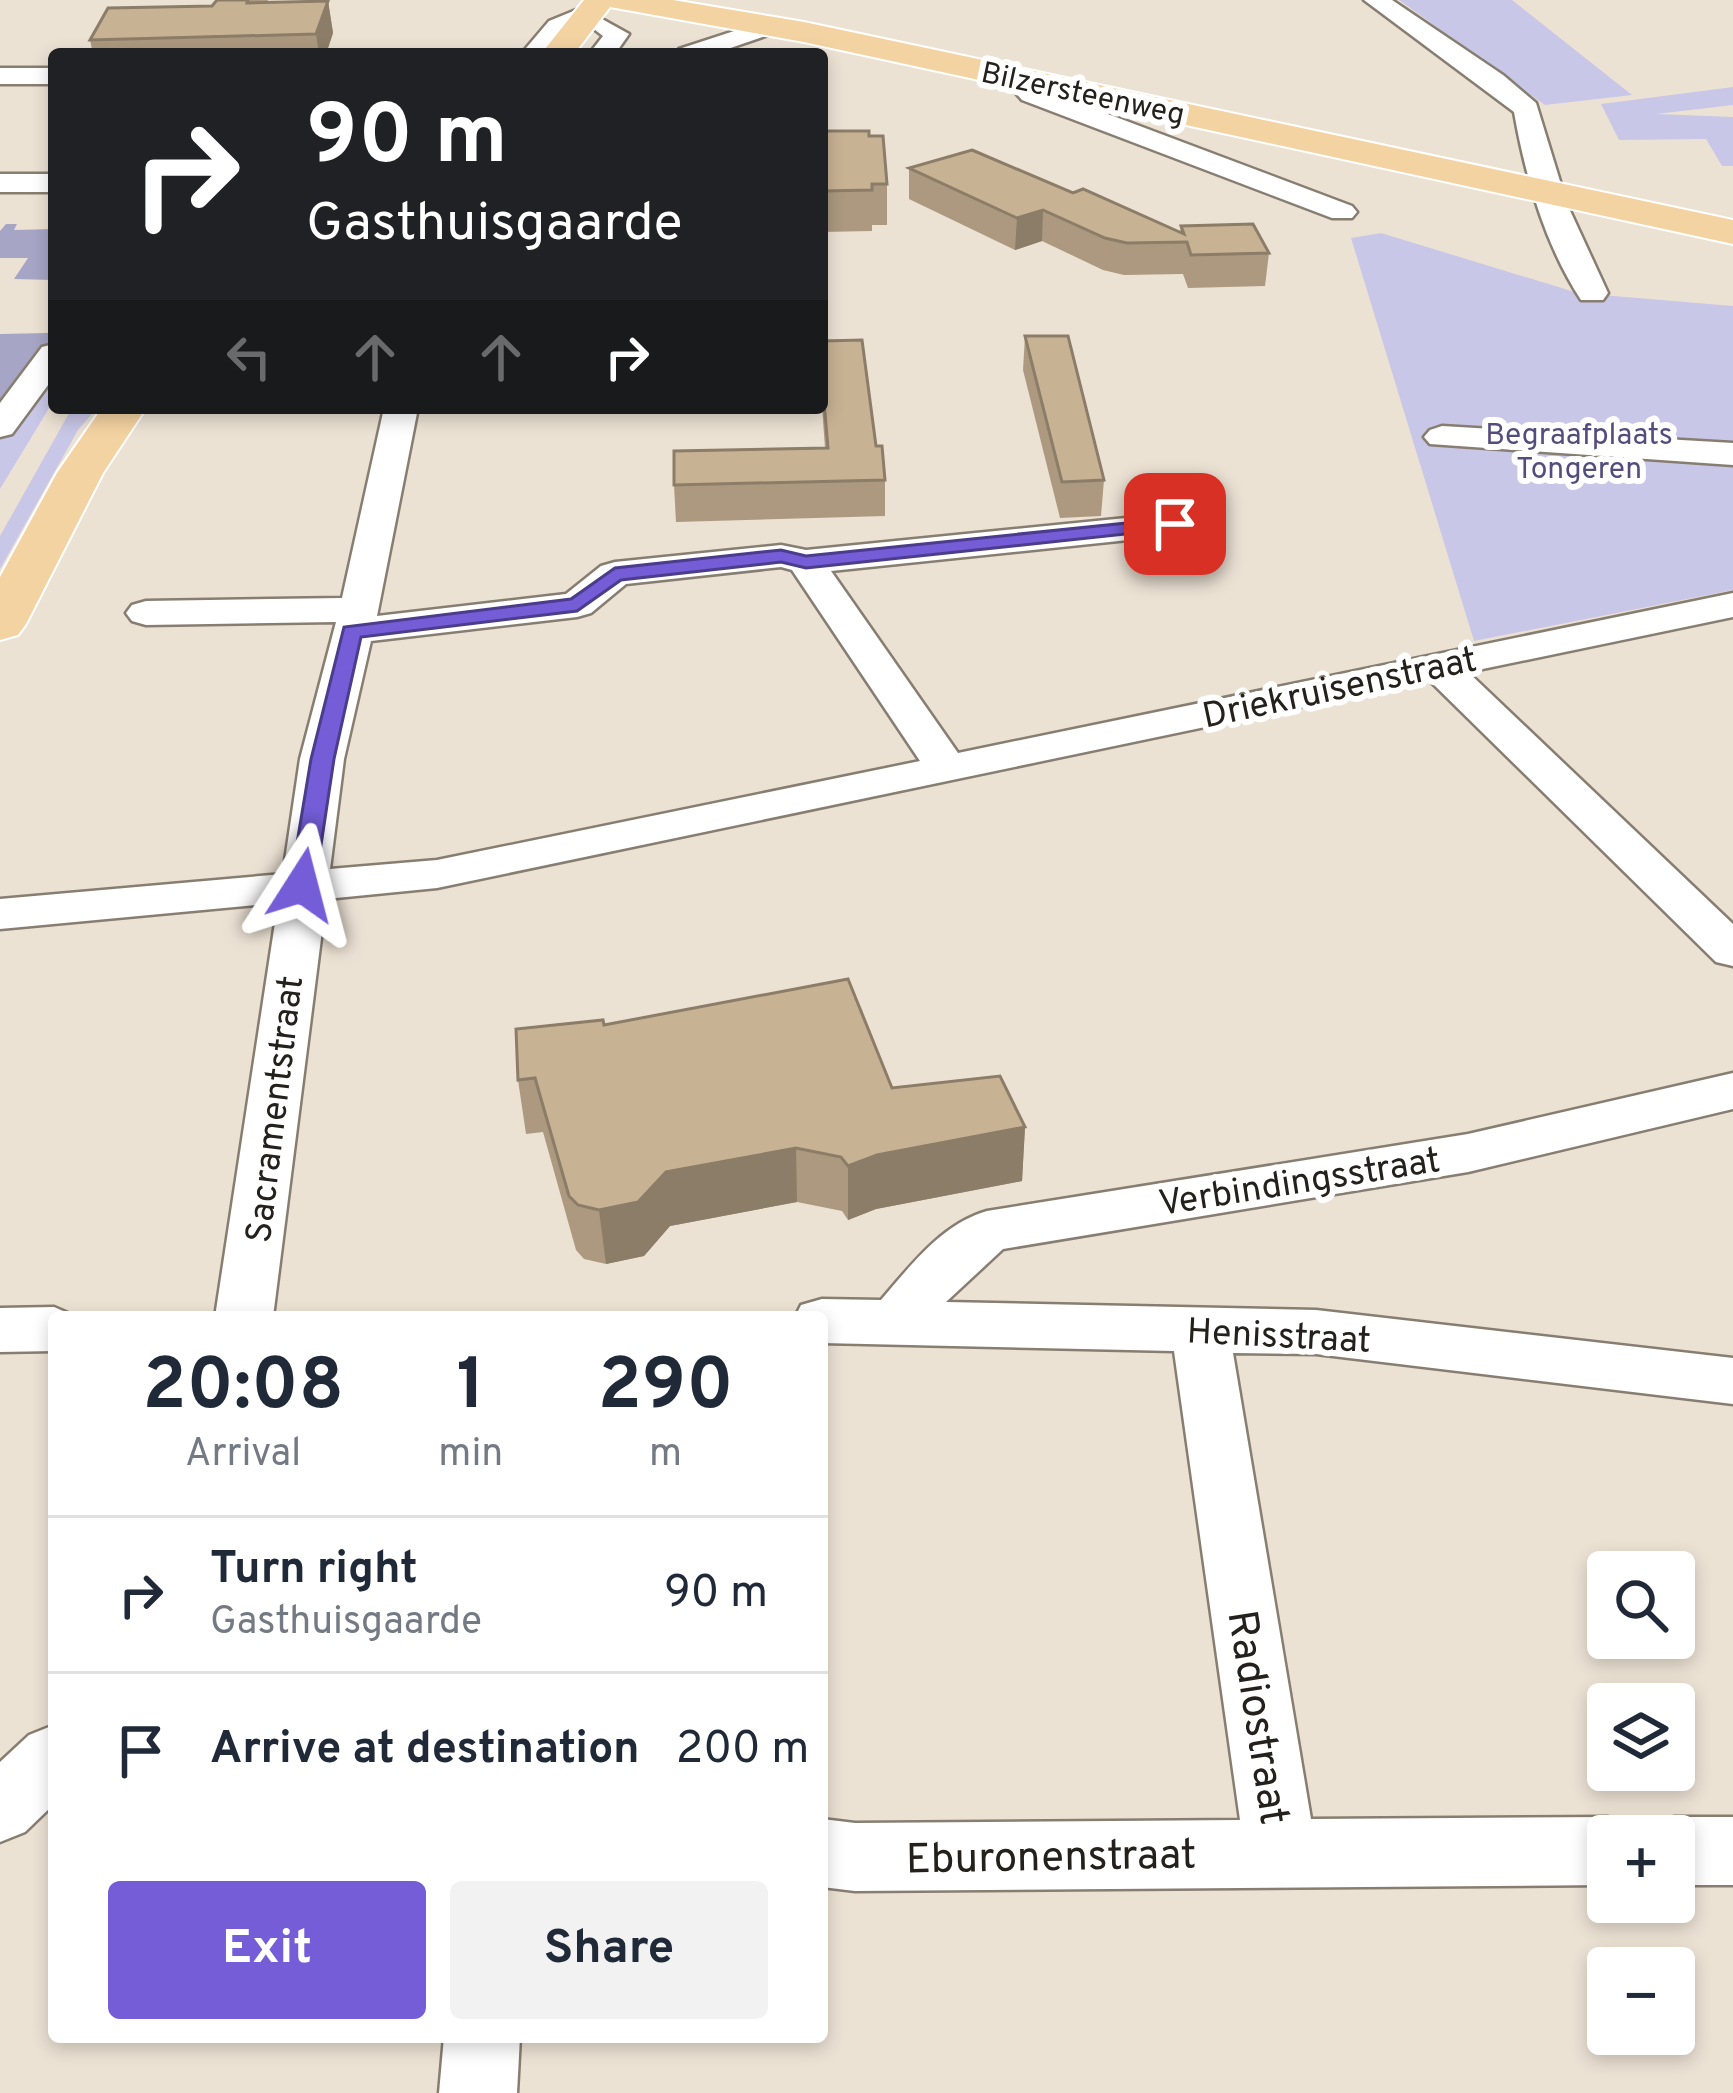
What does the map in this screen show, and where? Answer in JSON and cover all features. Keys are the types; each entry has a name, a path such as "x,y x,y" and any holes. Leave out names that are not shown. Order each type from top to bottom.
{"main road":[{"name":"Bilzersteenweg","path":"608,13 784,19 1036,83 1733,232"},
{"path":"564,48 608,13"},
{"path":"583,48 608,13"},
{"path":"0,624 80,473 120,414"}],"street":[{"path":"1376,0 1494,80 1527,109 1531,146 1545,192 1592,293"},
{"path":"539,48 560,25 608,13"},
{"path":"704,48 784,19"},
{"path":"0,76 48,76"},
{"path":"1036,83 1027,91 1031,94 1342,212"},
{"path":"0,183 48,183"},
{"path":"0,427 48,362"},
{"name":"Sacramentstraat","path":"245,1311 322,759 400,414"},
{"path":"1442,437 1733,454"},
{"path":"146,613 355,621 577,605 615,574 781,556 806,562 1175,524"},
{"path":"806,562 945,766"},
{"name":"Driekruisenstraat","path":"0,914 437,874 1733,605"},
{"path":"1438,666 1733,951"},
{"name":"Verbindingsstraat","path":"897,1321 940,1269 987,1231 1468,1153 1733,1091"},
{"name":"Henisstraat","path":"828,1321 1339,1334 1733,1381"},
{"path":"0,1330 48,1329"},
{"name":"Radiostraat","path":"1200,1330 1281,1853 1587,1851"},
{"path":"0,1809 48,1763"},
{"path":"1695,1851 1733,1850"},
{"name":"Eburonenstraat","path":"828,1854 1281,1853"},
{"path":"478,2093 482,2043"}],"green space":[{"path":"1399,0 1512,0 1632,95 1545,105"},
{"path":"1733,87 1733,105 1656,114 1733,117 1733,166 1722,166 1706,139 1619,140 1601,104"},
{"name":"Begraafplaats Tongeren","path":"1381,233 1578,293 1733,306 1733,590 1474,641 1351,238"},
{"path":"48,374 48,410 0,489 0,439"},
{"path":"69,414 92,414 78,430 0,569 0,536"}],"shaded area":[{"path":"6,224 17,224 14,230 48,229 48,280 14,279 28,258 0,258 0,231"},
{"path":"48,333 48,356 0,419 0,334"}],"building":[{"path":"217,0 328,1 316,34 90,40 108,8 212,6"},
{"path":"828,131 869,131 869,136 883,136 887,184 872,184 872,190 828,191"},
{"path":"972,150 1073,193 1083,189 1184,234 1181,226 1253,224 1269,253 1191,255 1187,242 1127,243 1043,210 1017,218 909,168"},
{"path":"1025,336 1068,336 1104,480 1062,482"},
{"path":"862,340 885,480 674,485 674,451 828,448 828,341"},
{"path":"848,979 892,1088 1000,1076 1025,1127 877,1155 848,1166 841,1157 796,1148 666,1172 638,1202 599,1210 578,1205 569,1196 535,1078 518,1080 516,1029 603,1020 604,1025"}],"route":[{"path":"302,885 322,759 352,632 577,605 615,574 781,556 806,562 965,548 1175,524"}]}
